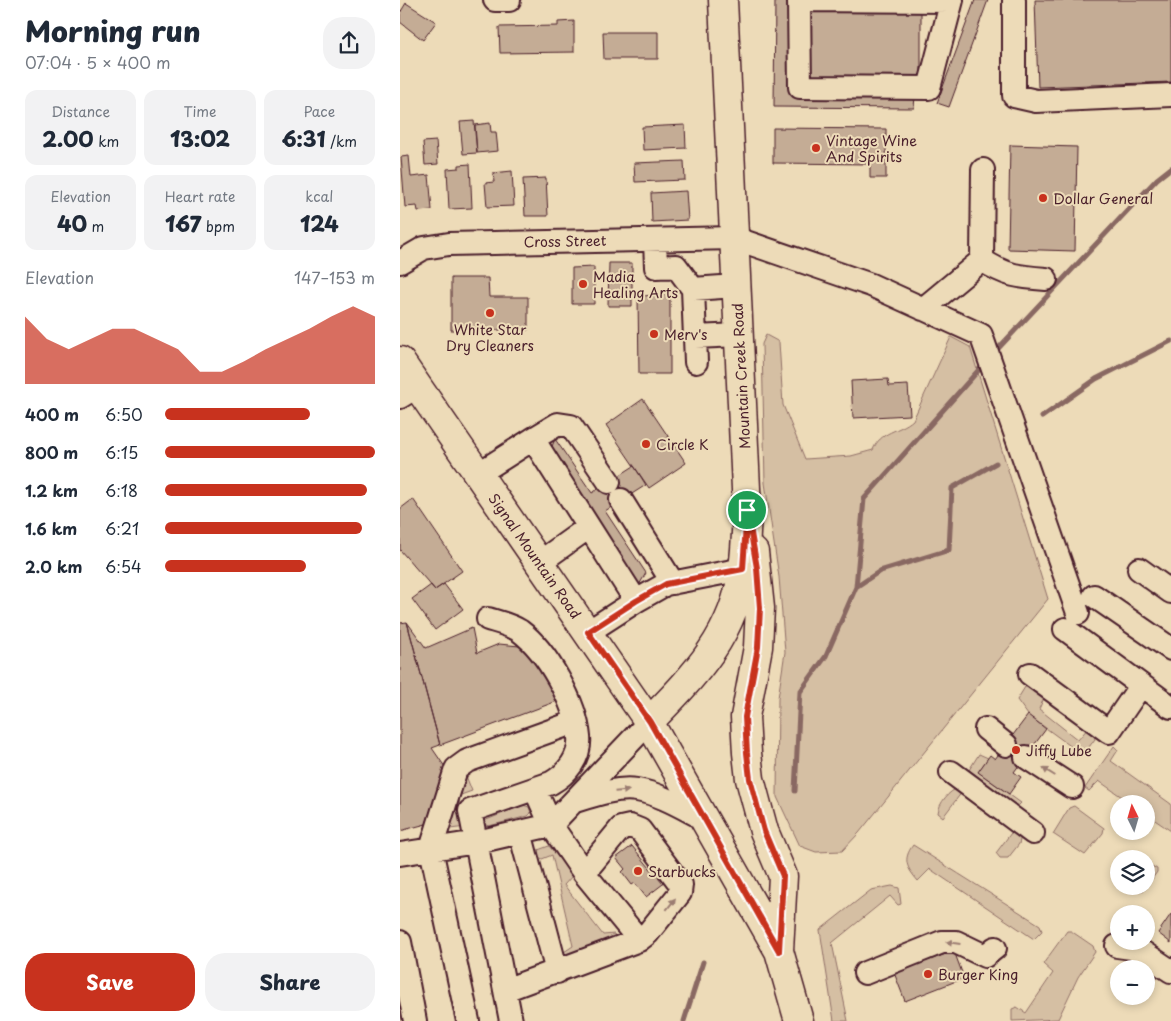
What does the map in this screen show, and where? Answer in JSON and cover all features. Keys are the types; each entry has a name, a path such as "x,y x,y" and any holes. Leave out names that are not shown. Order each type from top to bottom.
{"main road":[{"name":"Mountain Creek Road","path":"650,722 696,674 716,647 734,609 743,569 747,510 723,0"},
{"name":"Signal Mountain Road","path":"400,361 409,392 478,474 650,722 779,951 799,1021"},
{"path":"747,510 757,568 760,608 758,647 745,717 747,753 750,779 764,831 783,876 779,951"}],"street":[{"path":"495,0 509,0"},
{"path":"799,0 952,0 929,88 800,87 799,0"},
{"path":"1014,0 1014,96 1036,101 1171,95"},
{"path":"982,260 983,170"},
{"path":"734,238 871,285 981,335 1072,621 1141,685 1171,707"},
{"name":"Cross Street","path":"400,262 424,248 449,244 734,238"},
{"path":"655,240 656,267 676,266 693,289 696,362"},
{"path":"923,308 982,260"},
{"path":"982,260 998,271 1013,277 1046,279"},
{"path":"693,289 736,286"},
{"path":"696,337 739,335"},
{"path":"478,474 558,424 571,426 609,482"},
{"path":"533,439 636,601"},
{"path":"621,500 673,582"},
{"path":"540,562 589,527"},
{"path":"588,632 636,601 673,582 743,569"},
{"path":"1139,569 1171,592"},
{"path":"1094,596 1171,649"},
{"path":"488,619 519,630 535,645 568,698 579,743 570,768 551,783 470,811 511,1021"},
{"path":"1030,674 1109,732 1141,685"},
{"path":"468,1021 431,849 456,769 459,765 575,722"},
{"path":"400,854 477,842 551,825 650,722"},
{"path":"986,729 1006,745"},
{"path":"1026,757 1072,787"},
{"path":"951,772 1033,833"},
{"path":"535,789 551,825 584,873 639,940"},
{"path":"574,801 598,794 635,790 653,795 705,819"},
{"path":"505,990 639,940 648,933 680,893 681,885 640,830 630,826 620,828 584,873"},
{"path":"520,832 557,972"},
{"path":"400,942 415,1021"},
{"path":"865,973 942,942 956,942 985,956 995,948"},
{"path":"1140,950 1171,971"}],"shaded area":[{"path":"766,335 779,342 783,405 805,459 851,456 873,450 885,435 913,420 951,337 970,347 1048,599 859,833 842,851 816,852 800,846 777,797 778,698 785,652 779,577 765,483 762,344"},
{"path":"1029,686 1037,693 1040,691 1045,696 1039,709 1078,740 1088,728 1092,729 1095,739 1086,751 1080,753 1028,715 1017,700 1025,687"},
{"path":"1114,746 1118,750 1111,761 1171,804 1171,831 1155,820 1155,795 1119,795 1099,781 1089,791 1085,788"},
{"path":"979,754 988,758 978,772 1021,803 1017,807 969,770"},
{"path":"466,776 472,791 458,796 466,827 450,829 448,827 463,777"},
{"path":"958,788 962,792 943,817 938,813 942,801"},
{"path":"523,805 529,807 531,813 528,816 489,826 483,824 484,821"},
{"path":"1074,806 1104,828 1103,833 1085,855 1053,834 1069,808"},
{"path":"1014,829 1021,836 1019,844 1008,858 1000,858 996,853"},
{"path":"913,845 1040,925 1042,931 1034,939 930,869 918,881 907,864 908,855"},
{"path":"549,846 573,875 564,885 603,935 614,934 615,937 614,940 566,962 561,954 573,946 552,855 542,859 538,856 538,850"},
{"path":"892,886 899,888 901,904 898,905 890,896 832,943 848,1021 834,1021 820,930 871,890"},
{"path":"1067,931 1071,931 1093,946 1095,952 1078,977 1058,1019 1012,1021 1012,1009 1017,1007 1026,1013 1053,973 1043,964"}],"building":[{"path":"775,0 792,0 791,95 915,96 914,108 774,107"},
{"path":"975,0 988,0 949,107 937,103"},
{"path":"1035,0 1171,0 1171,82 1038,87"},
{"path":"406,3 436,22 423,40 400,22 400,13"},
{"path":"921,9 921,77 808,78 808,10"},
{"path":"574,21 574,52 500,53 499,27 558,26 558,22"},
{"path":"603,32 658,32 658,59 604,59"},
{"path":"474,121 477,153 463,154 460,122"},
{"path":"490,123 491,132 496,132 498,151 477,153 475,125"},
{"path":"685,125 686,148 643,150 642,127"},
{"path":"773,128 886,129 886,178 870,178 870,164 773,163"},
{"path":"436,141 438,164 425,165 423,142"},
{"name":"Dollar General","path":"1010,145 1077,147 1075,251 1008,249"},
{"path":"409,156 411,177 429,175 432,210 418,211 417,206 405,207 401,157"},
{"path":"684,161 685,180 635,182 634,163"},
{"path":"470,164 472,208 449,209 447,169 459,168 459,165"},
{"path":"512,171 514,206 487,207 485,183 494,182 493,173"},
{"path":"546,178 548,216 525,216 523,179"},
{"path":"686,191 688,220 652,222 651,193"},
{"path":"609,263 632,263 632,306 608,306"},
{"path":"594,267 594,304 572,304 572,268"},
{"name":"White Star Dry Cleaners","path":"451,278 488,278 489,297 528,297 528,330 451,330"},
{"path":"670,295 670,374 639,374 638,296"},
{"path":"888,379 889,386 908,385 910,415 853,418 851,381"},
{"name":"Circle K","path":"643,399 686,463 649,488 606,425"},
{"name":"Circle K","path":"555,439 592,493 634,466 646,485 605,511 646,573 635,592 548,456"},
{"path":"413,499 462,571 435,590 400,550 400,509"},
{"path":"444,584 463,609 435,630 412,599 431,585 435,590"},
{"path":"407,622 426,648 472,628 477,653 499,644 529,647 560,700 440,745"},
{"path":"407,622 440,745 432,748 445,767 426,824 400,831 400,623"},
{"name":"Jiffy Lube","path":"1028,715 1046,729 1014,772 1021,777 1009,794 978,772 990,755 995,759"},
{"name":"Starbucks","path":"632,846 663,884 646,897 635,883 632,885 622,872 625,869 616,858"},
{"path":"1171,914 1171,943 1158,933"},
{"name":"Burger King","path":"954,951 964,978 905,1001 893,970 926,956 927,961"}],"waterway":[{"path":"993,354 1157,179 1171,168"},
{"path":"1042,417 1096,379 1171,341"},
{"path":"795,791 800,692 826,656 856,587 864,499 984,364"},
{"path":"856,587 880,571 949,550 952,488 996,463"},
{"path":"684,1021 703,962"}],"place":[{"name":"Vintage Wine And Spirits","path":"816,148"},
{"name":"Dollar General","path":"1043,198"},
{"name":"Madia Healing Arts","path":"583,284"},
{"name":"White Star Dry Cleaners","path":"490,313"},
{"name":"Merv's","path":"654,334"},
{"name":"Circle K","path":"646,444"},
{"name":"Jiffy Lube","path":"1016,750"},
{"name":"Starbucks","path":"638,871"},
{"name":"Burger King","path":"928,974"}],"route":[{"path":"747,510 757,568 760,608 758,647 745,717 747,753 750,779 764,831 783,876 779,951 650,722 588,632 666,584 743,569 747,510"}]}
